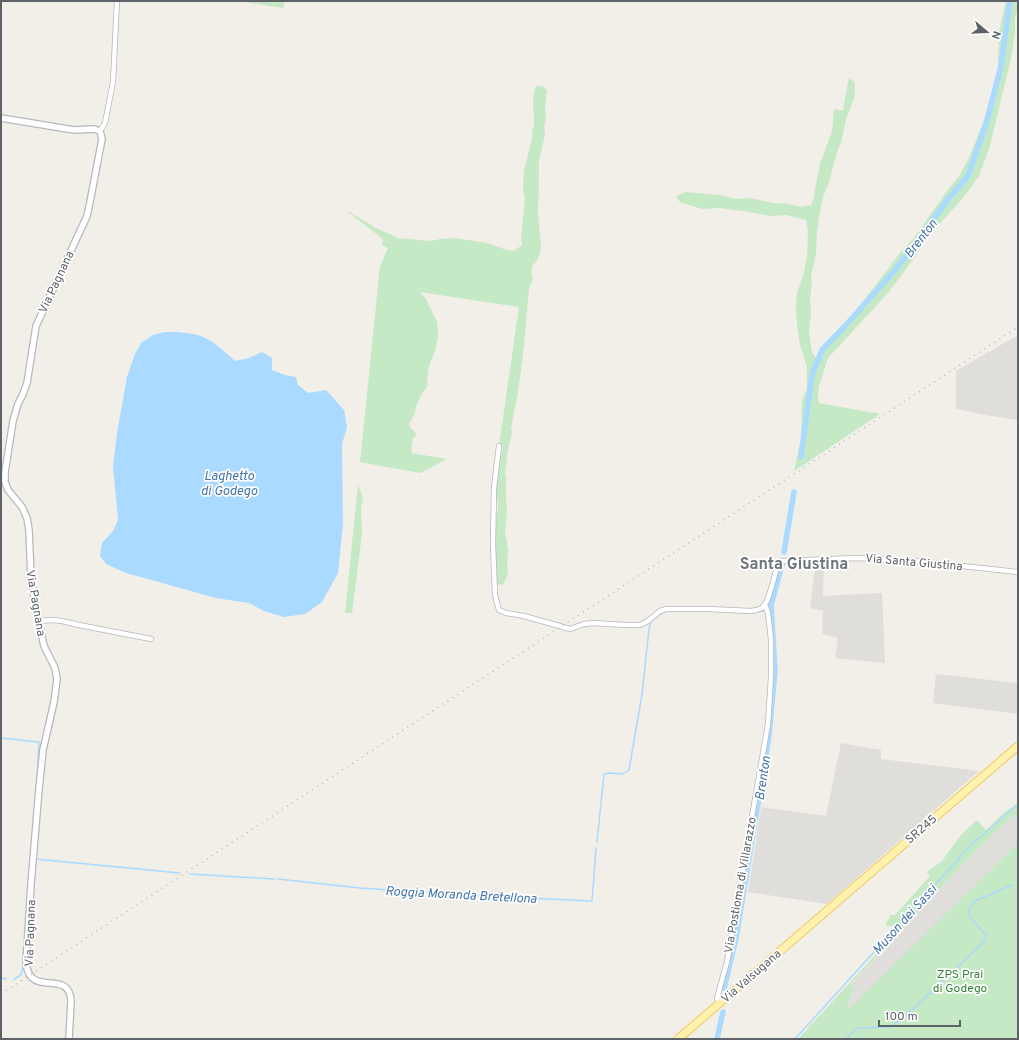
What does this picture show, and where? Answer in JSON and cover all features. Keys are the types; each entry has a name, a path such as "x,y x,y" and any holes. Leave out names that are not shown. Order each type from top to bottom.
{"main road":[{"name":"SR245","path":"825,912 1018,746"},
{"name":"Via Valsugana","path":"678,1039 825,912"}],"street":[{"name":"Via Pagnana","path":"69,1039 71,993 65,986 60,984 36,981 32,978 27,969 26,963 43,750 54,702 57,679 55,668 44,646 39,621 30,572 29,526 27,518 22,507 10,493 6,485 5,477 6,462 15,415 27,384 36,326 88,211 102,140 102,134 100,131 106,119 113,82 117,1"},
{"path":"1,118 74,130 94,129 100,131"},
{"path":"500,446 494,488 492,544 495,595 499,610 570,629 584,624 593,623 640,625 667,608 751,611 759,610 766,606"},
{"name":"Via Santa Giustina","path":"766,606 778,563 781,560 864,558 925,562 1018,572"},
{"name":"Via Postioma di Villarazzo","path":"720,1003 718,998 727,962 768,724 772,667 771,632 766,606"},
{"path":"39,621 62,621 79,626 150,639"}],"shaded area":[{"path":"1018,335 1018,420 956,409 956,371"},
{"path":"824,566 823,596 882,593 885,663 835,658 838,638 822,634 823,611 810,608 815,567"},
{"path":"936,674 1018,683 1018,714 933,703"},
{"path":"841,743 881,750 881,759 979,771 827,904 748,892 761,807 826,816"},
{"path":"1018,813 1018,846 858,1011 847,1007 854,988 850,986 971,856 1010,818"}],"green space":[{"path":"238,1 285,1 283,8"},
{"path":"1006,1 1018,1 1015,19 1015,33 1010,63 989,149 979,176 963,198 927,238 915,257 888,293 828,358 819,386 819,403 880,414 794,471 801,439 802,401 807,388 807,367 800,345 796,305 797,293 804,273 807,257 808,231 806,220 786,215 771,216 719,208 702,209 680,202 676,196 686,192 719,195 736,199 750,198 802,207 811,205 814,197 820,164 832,131 834,109 843,111 849,77 855,83 855,96 846,119 842,139 823,197 819,216 816,254 811,275 811,312 809,331 812,353 816,357 822,348 855,312 903,249 914,238 959,176 968,160 996,90 999,32"},
{"path":"536,86 542,86 547,90 544,127 545,135 539,161 538,215 541,244 540,254 537,261 532,266 531,272 533,279 529,289 518,392 505,472 507,509 505,531 508,550 508,572 503,585 494,583 494,537 498,502 493,493 503,447 499,446 519,307 420,292 426,299 437,322 438,336 435,351 428,369 427,387 422,393 415,413 409,424 411,429 416,433 415,438 413,437 411,453 447,459 420,473 360,462 380,266 388,248 382,245 383,239 348,211 374,227 398,238 430,241 454,238 488,243 514,251 522,245 521,239 525,199 523,186 524,171 534,125 533,97"},
{"path":"358,484 363,499 361,506 362,534 352,613 345,613"},
{"name":"ZPS Prai di Godego","path":"1018,803 1018,813 1010,818 971,856 850,985 854,988 847,1007 850,1008 1018,843 1018,1039 798,1039 900,928 885,925 891,915 895,915 930,876 927,872 942,861 961,835 977,820 986,830 1005,812"}],"water":[{"name":"Laghetto di Godego","path":"165,332 189,333 203,337 216,344 235,361 249,358 262,352 272,358 272,370 296,377 298,385 308,393 326,390 344,410 347,427 342,444 343,524 338,573 322,602 305,614 284,617 264,611 249,603 216,598 126,573 106,564 100,556 102,543 113,531 118,520 113,466 127,377 135,354 141,343 153,335"}],"waterway":[{"name":"Brenton","path":"801,457 812,375 822,350 896,269 949,198 968,176 986,124 1001,66 1010,1"},
{"name":"Brenton","path":"784,552 794,492"},
{"name":"Brenton","path":"724,989 736,938 769,736 775,671 771,605 782,565"},
{"name":"Roggia Moranda Bretellona","path":"756,612 765,610 771,605"},
{"name":"Roggia Moranda Bretellona","path":"597,842 604,774 623,774 629,770 642,694 649,629 651,622 663,612"},
{"name":"Roggia Moranda Bretellona","path":"1,738 39,742 36,797"},
{"name":"Muson dei Sassi","path":"795,1039 971,845 1018,804"},
{"name":"Roggia Moranda Bretellona","path":"278,879 360,888 592,901 596,848"},
{"name":"Roggia Moranda Bretellona","path":"35,859 180,873"},
{"name":"Roggia Moranda Bretellona","path":"190,874 275,879"},
{"path":"845,1039 858,1028 890,1027 901,1020 985,941 986,935 970,917 969,910 973,902 1012,885"},
{"name":"Roggia Moranda Bretellona","path":"24,957 25,943"},
{"name":"Roggia Moranda Bretellona","path":"14,979 21,975 23,965"},
{"name":"Roggia Moranda Bretellona","path":"1,978 6,979"},
{"name":"Brenton","path":"717,1039 723,1012"}],"railway":[{"path":"1,994 1018,327"}],"district":[{"name":"Santa Giustina","path":"794,563"}]}
